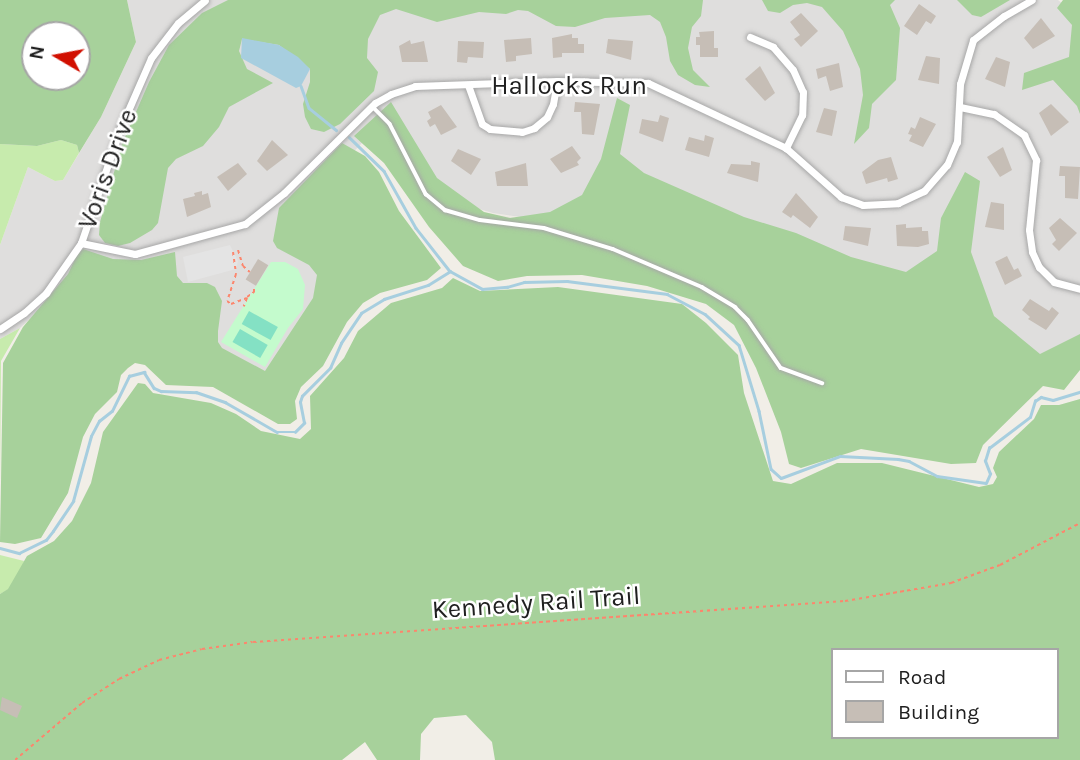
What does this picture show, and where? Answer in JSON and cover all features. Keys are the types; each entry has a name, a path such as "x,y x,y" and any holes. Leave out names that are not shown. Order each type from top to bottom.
{"street":[{"name":"Voris Drive","path":"0,329 24,313 46,293 80,243 120,129 151,58 178,23 205,0"},
{"name":"Hallocks Run","path":"80,243 135,254 245,224 284,193 372,106 391,94 415,86 557,81 648,83 786,148 841,197 863,205 898,203 924,191 941,175 955,149 960,84 973,40 1003,16 1032,0"},
{"path":"750,37 772,47 793,71 803,92 802,115 786,148"},
{"path":"468,85 482,124 490,129 522,132 534,128 547,117 553,104 557,81"},
{"path":"960,107 993,114 1024,135 1036,160 1029,230 1032,251 1039,267 1054,282 1080,289"}],"lane":[{"path":"372,106 390,124 426,194 445,210 480,220 544,228 613,250 702,287 735,307 748,320 781,368 822,383"}],"path":[{"path":"238,250 245,269 250,272"},
{"path":"233,252 236,274 228,304 247,298 254,292 254,286"},
{"path":"236,274 245,269"},
{"path":"244,306 247,298"},
{"name":"Kennedy Rail Trail","path":"15,760 82,703 119,679 159,660 202,649 267,641 867,598 951,583 1000,565 1080,523"}],"shaded area":[{"path":"127,0 1058,0 1080,18 1080,337 1027,380 919,275 574,206 535,219 472,207 441,190 387,117 287,221 349,263 272,385 62,289 20,328 0,339 0,245 28,167 55,181 63,180 101,117 136,42"},
{"path":"230,245 238,261 236,269 188,282 183,257"}],"green space":[{"path":"0,0 127,0 136,42 101,117 79,153 77,145 61,140 37,146 0,144"},
{"path":"228,0 703,0 701,16 692,27 688,48 693,70 710,87 695,85 678,75 670,61 660,22 650,15 605,18 575,27 556,26 528,11 518,10 506,14 479,12 437,22 396,9 380,15 368,39 367,58 378,72 374,91 340,124 324,132 311,129 305,117 303,104 310,82 310,69 279,45 242,39 239,51 247,69 273,83 229,107 219,127 203,146 176,159 168,168 158,223 152,230 130,243 118,246 105,243 99,235 100,222 122,144 149,82 169,45 202,13"},
{"path":"762,0 895,0 890,5 900,28 896,80 872,104 869,128 854,144 863,95 860,69 843,31 822,7 807,3 793,5 780,13 768,11"},
{"path":"957,0 1010,0 981,17 972,15"},
{"path":"1063,0 1080,0 1080,114 1077,106 1053,80 1022,90 1024,73 1069,57 1072,25 1057,8"},
{"path":"617,98 630,105 620,154 644,173 744,217 796,233 851,257 906,272 937,251 941,218 965,172 980,181 971,252 994,316 1040,354 1080,334 1080,370 1064,390 1043,386 983,445 976,463 951,464 861,449 801,468 789,464 781,432 756,368 734,325 706,304 647,286 582,275 527,276 498,281 463,266 429,227 384,163 354,136 391,102 437,178 484,212 510,218 550,212 582,195 601,159"},
{"path":"61,140 77,145 79,153 63,180 55,181 28,167 0,245 0,144 37,146"},
{"path":"342,143 365,156 379,172 399,211 441,268 427,280 380,293 363,303 347,322 323,366 301,387 295,401 297,419 290,424 278,424 213,387 166,385 145,365 135,363 121,375 117,392 95,414 83,437 68,493 41,538 15,544 0,542 3,363 23,327 68,274 77,255 83,249 113,259 141,260 175,252 177,276 183,283 207,283 215,287 222,301 218,342 222,348 265,371 313,298 317,275 309,265 277,248 273,241 279,208"},
{"path":"271,262 285,262 298,269 305,285 303,309 288,328 265,367 221,342"},
{"path":"453,278 480,291 558,287 682,304 706,323 738,355 744,393 773,481 791,484 837,463 882,463 979,487 993,484 997,477 993,468 999,452 1034,419 1041,405 1059,405 1080,399 1080,760 495,760 492,742 466,715 434,718 421,734 420,760 377,760 365,742 342,760 0,760 0,594 8,589 27,556 54,541 72,521 91,483 103,432 138,383 145,384 153,393 211,403 236,414 261,431 300,439 311,429 310,396 344,358 358,331 391,303 442,288"},
{"path":"249,311 278,327 271,340 242,324"},
{"path":"20,328 1,361 0,483 0,339"},
{"path":"240,329 268,345 260,358 232,342"},
{"path":"0,555 24,561 20,575 9,589 0,594"}],"water":[{"path":"242,38 279,45 298,57 310,69 301,86 296,88 241,58"}],"building":[{"path":"919,4 936,16 931,24 926,21 917,35 904,26"},
{"path":"801,13 818,31 801,47 794,39 800,35 790,22"},
{"path":"1041,18 1055,36 1033,49 1024,38"},
{"path":"714,31 714,48 718,48 718,57 700,57 700,45 696,45 696,37 700,37 699,32"},
{"path":"572,34 572,38 578,38 578,44 584,44 584,53 562,53 562,57 553,58 552,38"},
{"path":"531,38 532,54 516,56 516,61 506,62 504,40"},
{"path":"608,39 633,41 631,60 606,53"},
{"path":"410,40 411,44 424,41 428,62 402,62 399,46"},
{"path":"458,41 484,42 483,58 468,57 467,63 457,62"},
{"path":"926,56 940,58 939,84 918,80"},
{"path":"996,57 1010,62 1005,87 985,79"},
{"path":"839,63 843,87 830,91 826,76 818,79 816,69"},
{"path":"760,66 775,93 765,101 745,79"},
{"path":"575,102 600,104 594,135 582,134 581,112 574,112"},
{"path":"1051,104 1069,122 1051,136 1039,113"},
{"path":"441,105 457,127 441,135 435,124 430,127 427,121 431,118 428,112"},
{"path":"824,108 837,111 832,136 816,132"},
{"path":"660,115 669,118 663,142 639,133 642,119 658,122"},
{"path":"920,117 936,124 923,147 909,141 912,135 908,134 911,127 915,129"},
{"path":"705,135 714,138 709,157 685,150 689,137 704,141"},
{"path":"272,140 288,155 267,171 257,161"},
{"path":"572,146 581,158 577,162 579,165 561,173 550,159"},
{"path":"1003,147 1012,170 1000,177 987,157"},
{"path":"458,149 481,159 471,175 451,161"},
{"path":"891,157 898,179 888,182 887,178 866,184 862,172 878,160"},
{"path":"751,161 760,163 758,182 727,173 731,164 751,165"},
{"path":"238,163 247,174 228,191 217,177"},
{"path":"526,163 528,186 497,186 495,172"},
{"path":"1060,166 1080,167 1078,199 1065,198 1065,176 1059,176"},
{"path":"202,191 202,195 208,193 211,207 187,217 183,199"},
{"path":"796,193 818,217 810,228 793,215 791,218 782,212"},
{"path":"991,202 1004,204 1004,230 985,227"},
{"path":"1060,218 1077,233 1059,251 1052,244 1056,240 1049,228"},
{"path":"906,224 906,228 922,227 922,231 928,231 929,244 918,247 897,246 896,225"},
{"path":"845,226 871,228 868,246 843,240"},
{"path":"1007,256 1014,270 1018,268 1022,276 1005,285 995,262"},
{"path":"258,259 268,265 256,286 246,280"},
{"path":"1030,299 1049,311 1052,307 1059,313 1046,330 1028,319 1030,317 1022,310"},
{"path":"2,697 22,706 17,718 0,710"}],"waterway":[{"path":"301,86 309,108 336,130"},
{"path":"349,137 384,171 416,228 449,270"},
{"path":"0,548 19,553 46,540 53,531 73,501 91,436 99,421 112,411 129,376 144,372 154,388 161,391 196,392 225,402 277,432 295,432 304,423 300,402 302,396 330,368 341,343 361,313 384,299 428,285 450,271 482,289 507,287 524,282 567,281 667,294 705,314 739,345 759,411 771,469 781,478 840,456 909,461 937,476 986,483 990,474 985,461 989,448 1030,417 1035,401 1041,397 1053,400 1080,392"}]}
